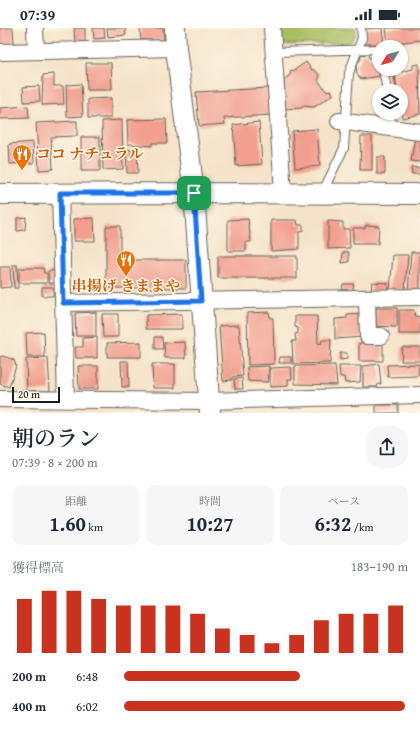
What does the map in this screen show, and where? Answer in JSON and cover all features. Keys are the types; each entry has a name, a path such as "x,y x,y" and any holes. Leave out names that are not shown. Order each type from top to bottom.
{"street":[{"path":"35,28 36,51"},
{"path":"175,28 176,48 194,193 209,407"},
{"path":"272,28 283,193"},
{"path":"0,52 176,48"},
{"path":"343,122 391,121 420,132"},
{"path":"60,193 66,400"},
{"path":"0,194 420,194"},
{"path":"63,303 420,297"},
{"path":"367,298 368,336 381,336"},
{"path":"0,399 66,400 89,406 209,407 420,395"}],"lane":[{"path":"322,194 344,148 343,122 349,73 362,38 362,28"},
{"path":"274,52 372,49"}],"green space":[{"path":"281,28 356,28 355,36 350,43 283,45"}],"building":[{"path":"0,28 13,28 14,44 0,45"},
{"path":"74,28 85,28 85,42 75,42"},
{"path":"93,28 104,28 105,38 94,39"},
{"path":"107,28 125,28 126,35 108,37"},
{"path":"140,28 163,28 164,40 141,40"},
{"path":"382,28 384,40 372,40 372,44 365,44 365,29"},
{"path":"386,28 420,28 420,40 408,42 408,40 388,40"},
{"path":"368,54 369,58 372,57 372,76 380,76 361,79 357,74 356,65 361,59 360,55"},
{"path":"306,62 312,70 315,70 320,76 318,80 326,91 331,90 333,95 314,107 303,106 302,108 284,109 284,80 290,75 291,70 293,71"},
{"path":"86,63 111,63 112,90 87,90"},
{"path":"419,64 420,114 408,117 408,84 396,84 395,76 408,76 408,70 413,69 413,65"},
{"path":"54,74 54,86 63,86 64,104 42,105 43,75"},
{"path":"388,76 394,76 395,84 388,84"},
{"path":"81,84 83,116 67,117 66,85"},
{"path":"39,86 40,101 24,102 23,87"},
{"path":"269,88 271,115 224,118 225,124 199,126 196,92"},
{"path":"111,98 111,118 88,118 88,99"},
{"path":"28,106 29,118 0,119 0,108"},
{"path":"166,119 167,143 152,143 152,146 128,144 127,120"},
{"path":"122,120 123,169 103,170 102,121"},
{"path":"77,121 77,136 51,137 53,169 39,170 36,123"},
{"path":"259,122 262,164 236,166 233,125"},
{"path":"317,129 320,166 295,168 292,131"},
{"path":"361,136 372,136 372,170 360,170"},
{"path":"81,137 100,137 100,171 81,171"},
{"path":"415,137 420,137 420,162 411,161"},
{"path":"33,142 34,163 10,164 9,144"},
{"path":"126,150 137,150 138,173 127,173"},
{"path":"377,157 385,157 385,174 377,174"},
{"path":"411,167 420,168 419,174 412,174"},
{"path":"26,217 25,230 17,231 17,218"},
{"path":"94,218 95,241 74,241 74,219"},
{"path":"248,219 251,242 246,242 246,251 228,251 228,220"},
{"path":"271,220 297,220 298,225 303,225 303,231 299,232 299,249 271,251"},
{"path":"328,221 343,222 343,229 349,229 350,248 328,249"},
{"path":"366,225 379,226 378,244 353,244 353,228 365,228"},
{"path":"106,226 120,226 120,260 186,260 186,288 106,288"},
{"path":"343,252 349,252 349,262 342,263"},
{"path":"411,252 420,252 420,291 408,292"},
{"path":"393,255 408,255 405,289 390,290"},
{"path":"218,256 297,256 297,278 218,278"},
{"path":"13,265 17,265 18,288 14,288"},
{"path":"0,267 10,267 11,287 0,288"},
{"path":"19,268 43,268 44,273 47,273 47,283 19,283"},
{"path":"56,270 56,283 49,283 48,271"},
{"path":"372,282 388,283 387,292 371,291"},
{"path":"343,284 354,284 352,293 342,291"},
{"path":"42,287 53,287 53,296 42,296"},
{"path":"376,308 397,308 397,327 376,326"},
{"path":"399,310 414,310 415,316 420,317 420,334 399,334"},
{"path":"96,312 96,336 76,336 75,313"},
{"path":"269,312 270,318 273,318 274,364 248,365 247,313"},
{"path":"102,314 118,314 118,337 103,337"},
{"path":"182,314 182,329 146,329 146,315"},
{"path":"362,314 363,337 335,339 335,319 347,318 347,315"},
{"path":"295,316 317,316 318,343 321,344 322,340 331,340 330,363 293,364 292,341 296,341 295,334 298,333 298,328 295,327"},
{"path":"239,325 243,376 232,377 232,380 223,381 219,326"},
{"path":"44,332 45,357 27,357 26,333"},
{"path":"97,337 97,358 76,358 75,347 83,347 83,338"},
{"path":"155,337 162,337 163,349 155,349"},
{"path":"141,342 141,357 107,357 107,343"},
{"path":"185,342 186,358 165,358 164,343"},
{"path":"359,343 383,343 383,361 359,361"},
{"path":"402,347 420,347 420,361 401,361"},
{"path":"340,353 347,353 347,359 340,360"},
{"path":"3,356 14,360 16,366 9,387 0,384 0,357"},
{"path":"280,357 291,357 291,363 279,363"},
{"path":"48,358 50,391 27,391 26,359"},
{"path":"121,361 128,361 129,387 122,387"},
{"path":"152,364 175,364 175,388 153,388"},
{"path":"379,364 381,384 378,384 377,387 363,387 363,366"},
{"path":"419,364 418,376 388,377 387,365"},
{"path":"335,365 337,385 295,384 295,366"},
{"path":"78,366 98,366 98,389 79,389"},
{"path":"269,366 268,382 248,381 247,367"},
{"path":"339,366 361,366 360,382 345,383 344,377 340,377"},
{"path":"291,367 292,379 288,379 288,386 270,387 270,368"},
{"path":"242,378 243,389 235,389 234,379"},
{"path":"376,405 398,405 398,413 376,413"}],"place":[{"name":"ココ ナチュラル","path":"22,171"},
{"name":"串揚げ きままや","path":"126,277"}],"route":[{"path":"60,193 194,193 201,301 63,303 60,193"}]}
